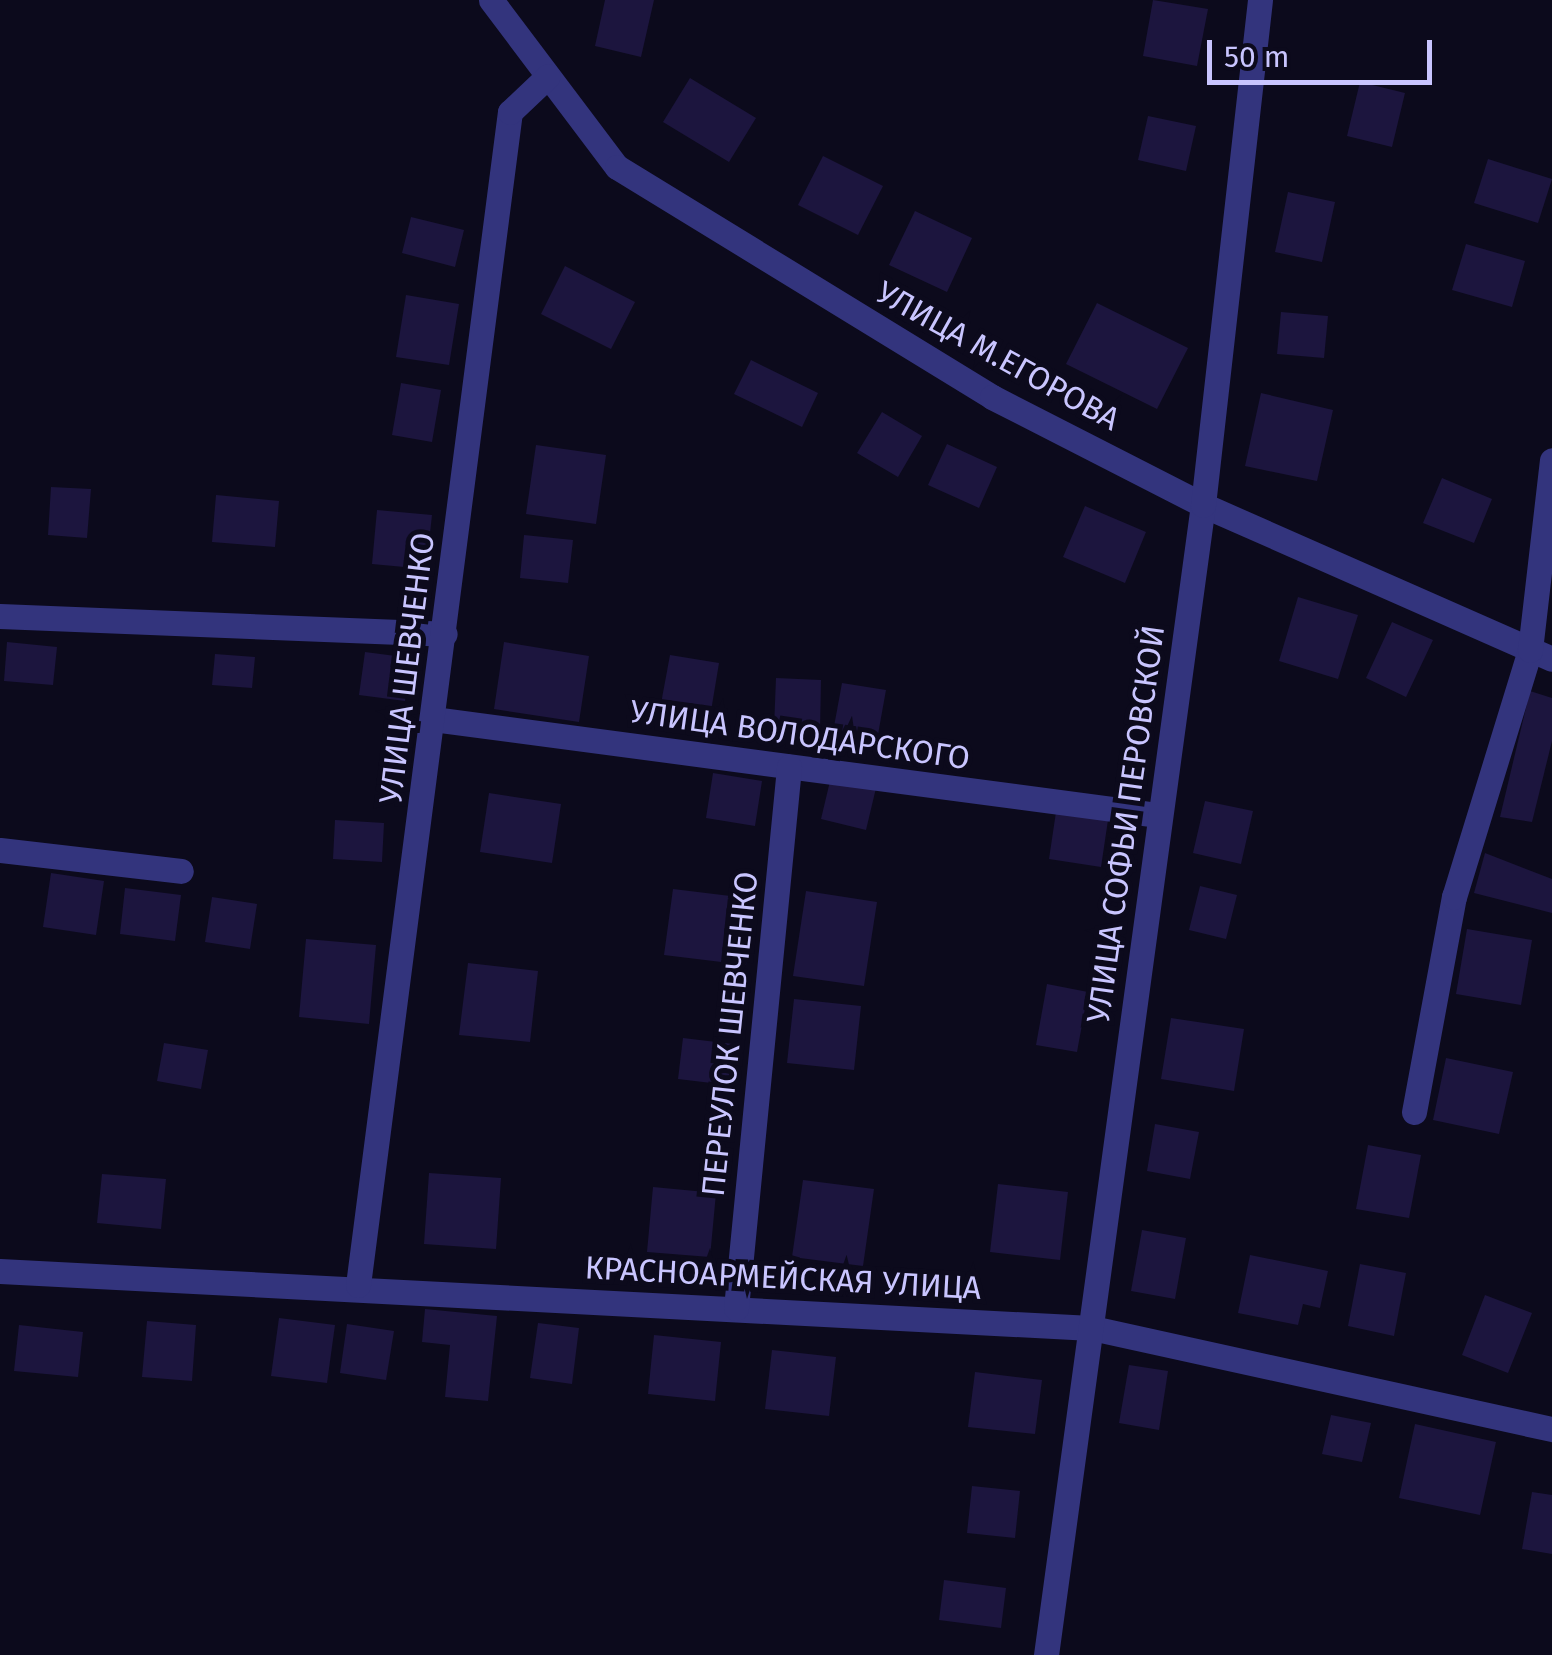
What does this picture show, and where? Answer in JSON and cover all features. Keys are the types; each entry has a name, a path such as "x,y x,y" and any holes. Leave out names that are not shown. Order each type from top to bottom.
{"street":[{"name":"УЛИЦА М.ЕГОРОВА","path":"491,0 616,167 992,397 1203,504 1541,655"},
{"name":"УЛИЦА СОФЬИ ПЕРОВСКОЙ","path":"1046,1655 1157,815 1203,504 1260,0"},
{"name":"УЛИЦА ШЕВЧЕНКО","path":"358,1285 510,112 548,76"},
{"path":"1414,1112 1454,897 1541,655 1552,460"},
{"path":"0,616 445,634"},
{"name":"УЛИЦА ВОЛОДАРСКОГО","path":"433,719 1157,815"},
{"name":"ПЕРЕУЛОК ШЕВЧЕНКО","path":"736,1308 789,766"},
{"path":"0,850 181,870"},
{"name":"КРАСНОАРМЕЙСКАЯ УЛИЦА","path":"0,1271 358,1285 1092,1328 1552,1429"}],"building":[{"path":"605,0 654,0 641,57 595,46"},
{"path":"1153,0 1208,9 1197,66 1143,56"},
{"path":"690,78 756,118 729,162 663,122"},
{"path":"1360,82 1405,93 1392,147 1347,136"},
{"path":"1148,116 1196,126 1186,171 1138,160"},
{"path":"823,156 883,186 858,235 798,205"},
{"path":"1488,159 1552,179 1538,223 1474,203"},
{"path":"1288,192 1335,202 1322,262 1275,252"},
{"path":"915,211 972,238 947,292 889,265"},
{"path":"411,217 464,230 455,267 402,253"},
{"path":"1466,244 1525,261 1512,307 1452,290"},
{"path":"565,266 635,302 611,349 541,314"},
{"path":"406,295 459,304 449,365 396,357"},
{"path":"1097,303 1188,348 1157,409 1066,364"},
{"path":"1281,312 1328,316 1324,358 1277,354"},
{"path":"751,360 818,393 802,427 734,394"},
{"path":"401,383 441,390 432,442 392,435"},
{"path":"1261,393 1333,410 1317,481 1245,466"},
{"path":"882,412 922,436 898,477 857,453"},
{"path":"947,444 997,467 979,508 928,485"},
{"path":"536,445 606,455 596,524 526,514"},
{"path":"1442,478 1492,499 1474,543 1423,523"},
{"path":"51,487 91,489 87,538 48,535"},
{"path":"216,495 279,501 275,547 212,542"},
{"path":"1085,506 1146,532 1125,583 1063,557"},
{"path":"377,510 432,515 426,569 372,564"},
{"path":"524,535 573,540 568,583 520,578"},
{"path":"1298,597 1358,615 1338,679 1279,661"},
{"path":"1392,622 1433,640 1406,697 1366,678"},
{"path":"7,642 57,647 53,685 4,681"},
{"path":"504,642 589,656 579,722 494,709"},
{"path":"365,652 411,658 405,701 359,695"},
{"path":"215,654 255,657 252,688 212,685"},
{"path":"670,655 719,663 710,717 660,709"},
{"path":"776,678 821,680 820,730 774,728"},
{"path":"842,683 886,690 877,740 833,732"},
{"path":"1530,691 1552,698 1552,741 1532,822 1500,817"},
{"path":"713,773 762,781 755,826 706,818"},
{"path":"831,777 876,788 866,830 821,819"},
{"path":"489,793 561,804 552,863 480,852"},
{"path":"1205,801 1253,811 1241,864 1193,853"},
{"path":"1056,812 1108,820 1101,867 1049,859"},
{"path":"335,820 384,823 382,862 333,859"},
{"path":"1485,853 1552,879 1552,913 1474,893"},
{"path":"51,873 104,881 96,935 43,927"},
{"path":"1200,886 1237,895 1226,939 1189,930"},
{"path":"125,888 181,895 175,941 120,934"},
{"path":"673,889 755,899 746,965 664,955"},
{"path":"806,891 877,902 864,986 793,976"},
{"path":"212,897 257,904 250,949 205,942"},
{"path":"1467,929 1532,940 1521,1005 1456,994"},
{"path":"306,939 376,945 369,1024 299,1017"},
{"path":"468,963 538,971 530,1042 459,1035"},
{"path":"1047,984 1088,992 1077,1052 1036,1045"},
{"path":"794,999 861,1006 854,1070 787,1063"},
{"path":"1171,1018 1244,1029 1234,1091 1161,1079"},
{"path":"683,1038 733,1044 728,1085 678,1079"},
{"path":"164,1043 208,1050 201,1089 157,1081"},
{"path":"1446,1058 1513,1072 1499,1134 1433,1120"},
{"path":"1155,1124 1199,1132 1190,1179 1147,1171"},
{"path":"1368,1145 1421,1155 1409,1218 1356,1209"},
{"path":"429,1173 501,1178 496,1249 424,1244"},
{"path":"102,1174 166,1179 161,1229 97,1223"},
{"path":"803,1180 874,1189 863,1266 792,1257"},
{"path":"998,1184 1068,1192 1060,1260 990,1252"},
{"path":"653,1187 716,1193 710,1257 647,1252"},
{"path":"1142,1230 1186,1238 1175,1299 1131,1291"},
{"path":"1250,1255 1328,1271 1320,1308 1303,1304 1298,1325 1238,1313"},
{"path":"1360,1264 1406,1273 1394,1336 1348,1326"},
{"path":"1485,1295 1532,1313 1508,1373 1462,1355"},
{"path":"425,1309 497,1316 488,1401 445,1397 450,1345 422,1342"},
{"path":"279,1318 335,1325 327,1383 271,1376"},
{"path":"147,1321 196,1325 192,1381 142,1377"},
{"path":"538,1323 579,1328 572,1384 530,1378"},
{"path":"347,1324 394,1331 386,1380 340,1373"},
{"path":"19,1325 83,1332 78,1377 14,1371"},
{"path":"654,1335 721,1342 715,1401 648,1394"},
{"path":"772,1350 836,1357 829,1416 765,1409"},
{"path":"1129,1365 1168,1371 1159,1430 1119,1423"},
{"path":"975,1372 1042,1380 1035,1434 968,1427"},
{"path":"1331,1415 1371,1423 1362,1462 1322,1454"},
{"path":"1415,1424 1496,1442 1480,1515 1399,1498"},
{"path":"972,1486 1020,1491 1015,1538 967,1533"},
{"path":"1532,1492 1552,1495 1552,1554 1522,1549"},
{"path":"944,1580 1006,1588 1001,1628 939,1620"}]}
